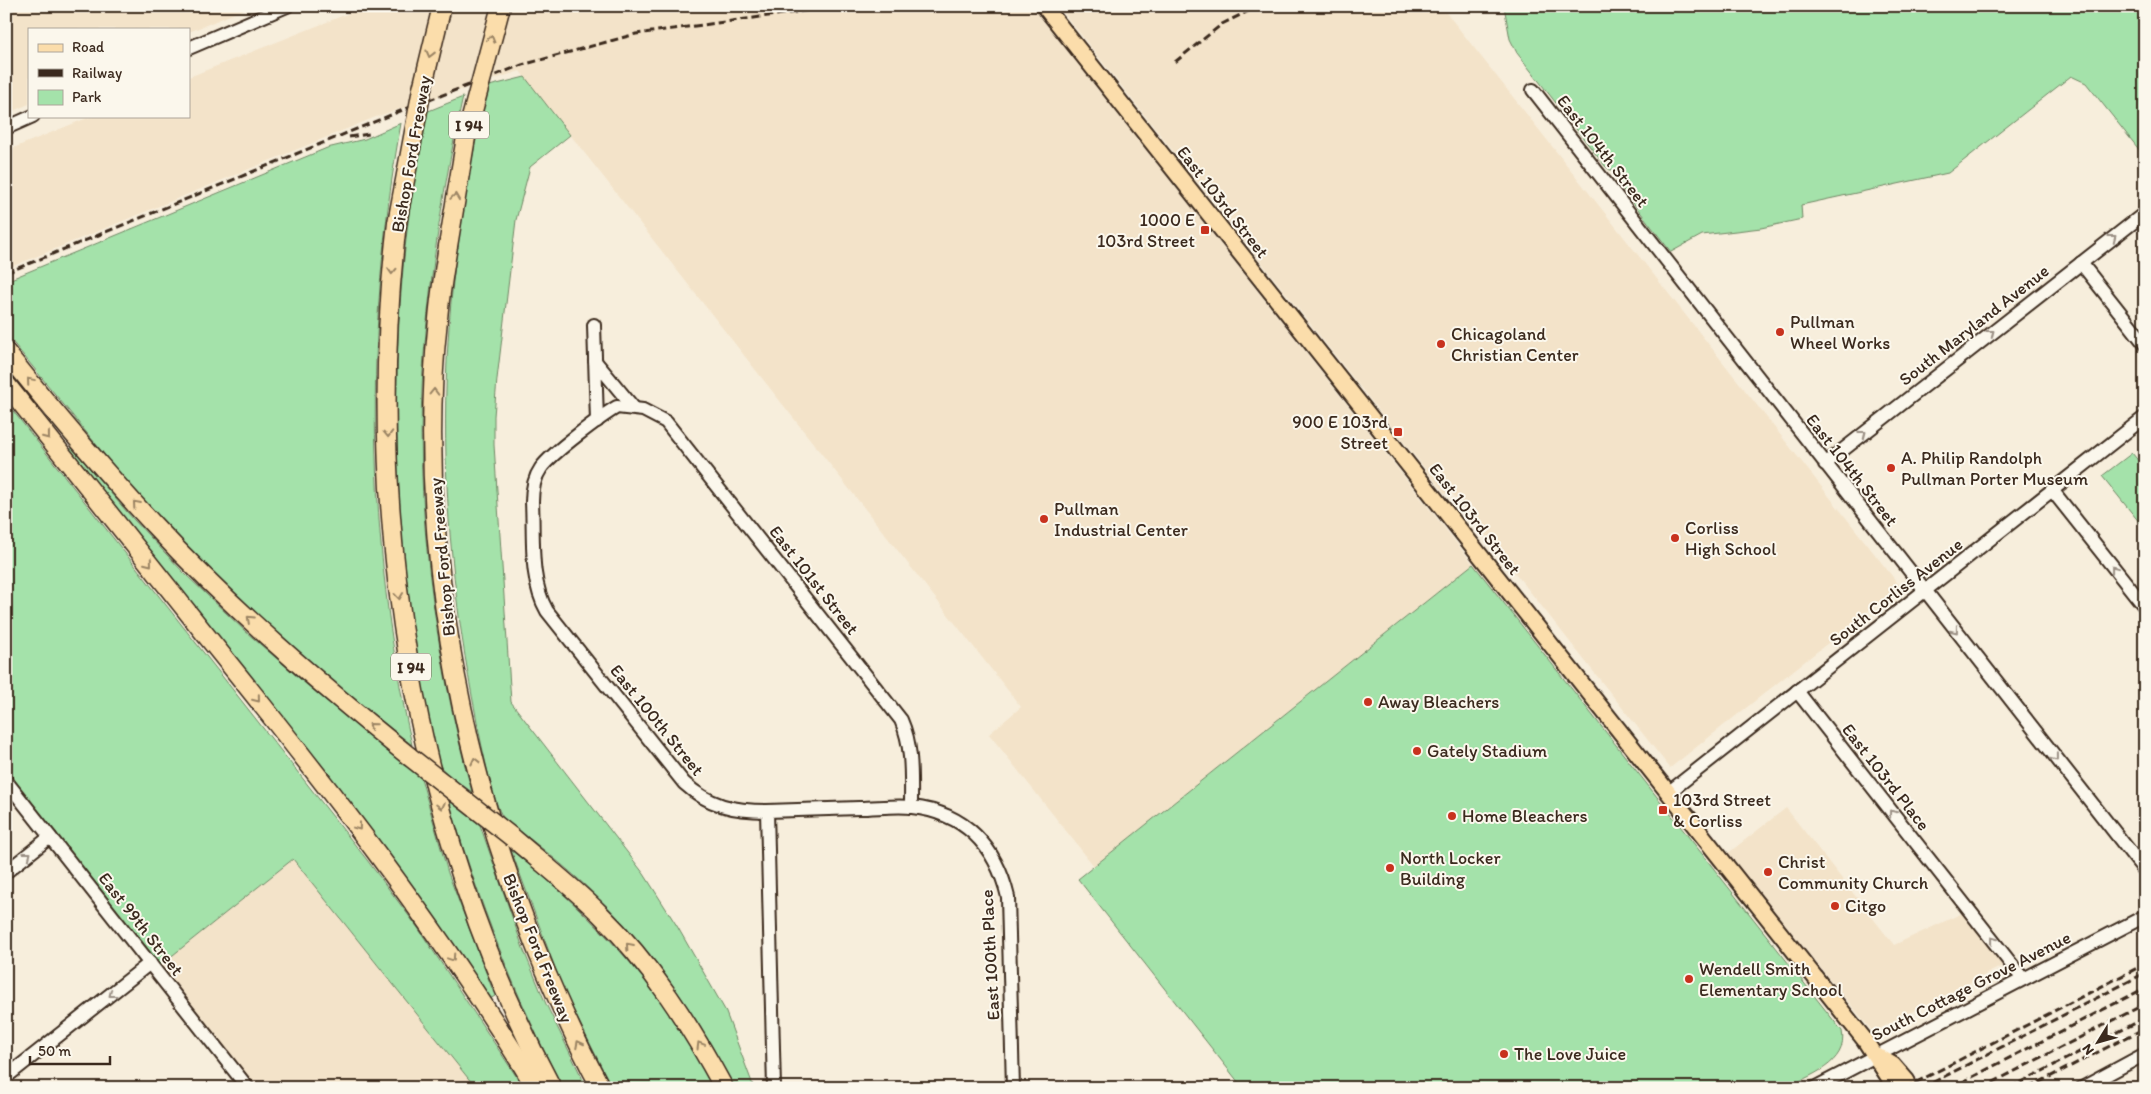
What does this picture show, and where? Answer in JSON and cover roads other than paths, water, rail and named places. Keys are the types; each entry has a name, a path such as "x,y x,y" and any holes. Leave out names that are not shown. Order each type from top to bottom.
{"highway":[{"name":"Bishop Ford Freeway","path":"442,6 422,89 397,223 386,375 391,515 400,605 420,716 449,841 492,958 533,1052 552,1088"},
{"name":"Bishop Ford Freeway","path":"501,6 466,138 438,320 433,445 443,593 458,690 496,840 521,911 563,1013 601,1088"},
{"path":"8,354 148,519 206,577 332,694 512,838 601,914 659,982 686,1022 724,1088"},
{"path":"6,384 324,782 417,907 481,1000 536,1088"}],"main road":[{"name":"East 103rd Street","path":"1044,6 1876,1055 1893,1065 1901,1084"}],"street":[{"path":"190,48 287,6"},
{"name":"East 104th Street","path":"1533,90 2145,871"},
{"path":"6,128 28,118"},
{"name":"South Maryland Avenue","path":"1825,464 2145,213"},
{"path":"2081,263 2145,344"},
{"path":"594,325 597,421"},
{"name":"East 101st Street","path":"595,361 633,407 655,415 674,430 900,720 907,734 910,749 911,807"},
{"path":"597,421 617,407 633,407"},
{"name":"South Corliss Avenue","path":"1668,793 2145,417"},
{"name":"East 100th Street","path":"597,421 550,459 540,469 536,479 532,502 536,580 541,600 684,784 704,798 725,808 740,811 767,811"},
{"path":"2052,490 2145,607"},
{"name":"East 103rd Place","path":"1797,692 2023,978"},
{"name":"East 99th Street","path":"6,781 248,1088"},
{"name":"East 100th Place","path":"767,811 911,807 947,816 965,826 991,852 1000,868 1008,897 1013,1088"},
{"path":"767,811 774,1088"},
{"path":"6,872 50,837"},
{"name":"South Cottage Grove Avenue","path":"1814,1088 2145,916"},
{"path":"6,1078 150,963"},
{"path":"2082,1088 2106,1083 2145,1054"}],"railway":[{"path":"6,273 403,110 522,65 636,34 842,6"},
{"path":"1175,62 1222,24 1259,6"},
{"path":"349,137 369,134"},
{"path":"1905,1088 2145,964"},
{"path":"1922,1088 2145,973"},
{"path":"1951,1088 2145,988"},
{"path":"1982,1088 2145,1004"},
{"path":"2010,1088 2145,1018"},
{"path":"2028,1088 2145,1028"}],"place":[{"name":"1000 E 103rd Street","path":"1205,230"},
{"name":"Pullman Wheel Works","path":"1780,332"},
{"name":"Chicagoland Christian Center","path":"1441,344"},
{"name":"900 E 103rd Street","path":"1398,432"},
{"name":"A. Philip Randolph Pullman Porter Museum","path":"1891,468"},
{"name":"Pullman Industrial Center","path":"1044,519"},
{"name":"Corliss High School","path":"1675,538"},
{"name":"Away Bleachers","path":"1368,702"},
{"name":"Gately Stadium","path":"1417,751"},
{"name":"103rd Street & Corliss","path":"1663,810"},
{"name":"Home Bleachers","path":"1452,816"},
{"name":"North Locker Building","path":"1390,868"},
{"name":"Christ Community Church","path":"1768,872"},
{"name":"Citgo","path":"1835,906"},
{"name":"Wendell Smith Elementary School","path":"1689,979"},
{"name":"The Love Juice","path":"1504,1054"}]}
